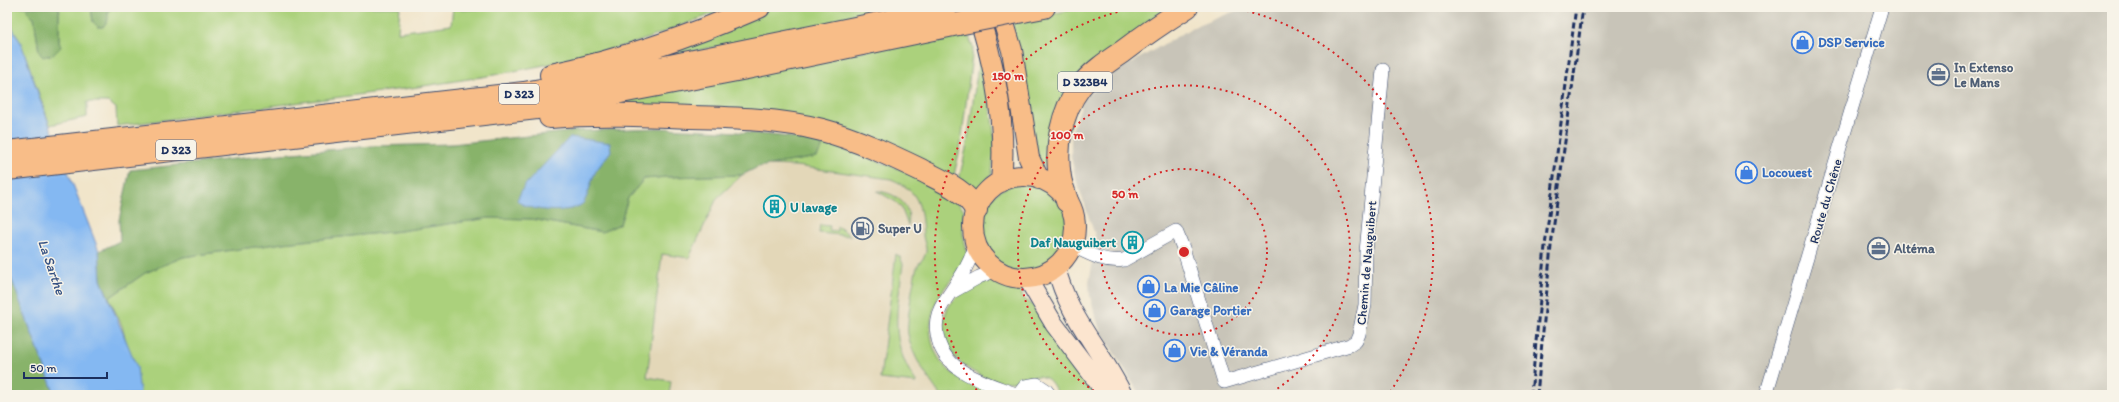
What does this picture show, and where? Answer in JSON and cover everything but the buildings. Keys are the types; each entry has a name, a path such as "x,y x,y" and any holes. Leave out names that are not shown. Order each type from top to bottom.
{"highway":[{"path":"201,130 498,85 563,72 659,45 708,28 758,7"},
{"name":"D 323","path":"7,169 80,151 201,130 524,93 956,13 1023,11 1044,7"},
{"name":"D 323B4","path":"1067,201 1060,177 1060,154 1063,118 1070,101 1080,86 1097,70 1139,39 1187,7"},
{"name":"D 323","path":"7,152 80,151 270,140 537,108 739,70 956,13"},
{"path":"270,140 422,130 552,117 648,115 771,120 824,130 901,160 962,193 970,200 976,210"}],"main road":[{"path":"976,7 989,50 997,89 1004,154 1001,182"},
{"path":"999,7 1012,50 1029,158 1039,179"},
{"path":"1017,177 1039,179 1054,186 1067,201 1075,223 1071,245 1065,257 1056,267 1044,274 1027,278 1009,275 997,270 984,258 976,242 973,225 976,210 986,193 1001,182 1017,177"},
{"path":"1056,267 1069,306 1116,380 1123,395"},
{"path":"1027,278 1054,324 1082,360 1105,395"}],"street":[{"name":"Route du Chêne","path":"1766,395 1882,7"},
{"name":"Chemin de Nauguibert","path":"1071,245 1096,257 1115,261 1124,260 1176,231 1183,248 1224,382 1350,345 1356,341 1362,323 1365,305 1366,252 1383,70"},
{"path":"976,242 968,268 938,313 936,329 938,342 944,355 953,366 970,375 1018,395 1025,386 1036,384 1046,390 1050,395"},
{"path":"952,292 979,277 997,270"}],"shaded area":[{"path":"1245,7 2112,7 2112,395 1140,395 1100,330 1090,297 1089,282 1097,241 1075,176 1071,157 1071,134 1084,98 1119,70 1192,28"},
{"path":"817,157 883,167 939,197 923,349 976,395 669,395 670,381 647,378 662,254 689,258 717,198 742,175 758,167"}],"green space":[{"path":"7,7 27,7 29,14 34,16 39,52 59,42 59,7 91,7 93,22 108,13 111,7 400,7 398,32 451,25 453,7 461,7 461,10 528,7 731,7 638,42 570,60 494,75 411,88 117,126 116,108 108,102 87,102 87,117 50,125 21,43 13,29"},
{"path":"27,7 59,7 59,42 61,47 54,54 43,57 39,52 34,17 29,14"},
{"path":"91,7 111,7 108,13 108,20 103,27 98,27 93,22"},
{"path":"769,7 913,7 576,75"},
{"path":"1085,7 1182,7 1082,77 1057,175 1038,162 1012,22"},
{"path":"967,30 973,48 961,144 953,180 841,130 593,105"},
{"path":"980,52 983,53 995,141 992,174 973,194 958,184 967,144"},
{"path":"658,128 742,132 825,142 817,157 758,167 742,175 644,179 628,198 620,224 602,232 532,219 489,218 400,231 283,243 183,257 145,273 109,298 101,280 99,251 120,241 119,220 130,170 372,146 452,144 576,131"},
{"path":"825,142 916,175 950,194 964,210 963,235 966,256 960,270 937,300 931,324 931,336 939,359 947,369 963,380 1000,395 940,395 916,358 908,334 909,310 916,270 925,256 926,250 920,208 913,194 908,189 891,179 796,166 770,165 817,157"},
{"path":"742,175 717,198 689,258 662,254 647,377 671,381 669,395 140,395 122,326 109,298 145,273 183,257 283,243 400,231 489,218 532,219 602,232 620,224 628,198 644,179"},
{"path":"1025,183 1042,187 1057,196 1066,211 1070,228 1066,245 1057,260 1042,269 1025,273 1008,269 993,260 984,245 980,228 984,211 993,196 1008,187"},
{"path":"877,191 890,194 901,201 908,211 908,225 901,207 896,202"},
{"path":"820,225 830,226 829,230 837,231 837,226 851,236 819,233"},
{"path":"896,254 900,257 903,264 897,311 898,340 908,368 917,383 880,379"},
{"path":"7,267 55,395 7,395"},
{"path":"991,278 1009,287 1020,288 1023,298 1035,307 1097,395 1058,395 1050,381 1040,376 1015,382 998,381 973,372 962,364 946,343 943,331 944,318 951,303 956,298 976,285"}],"water":[{"name":"La Sarthe","path":"7,12 13,29 21,43 43,108 99,251 101,280 137,367 140,395 55,395 7,267"},
{"path":"570,137 610,143 611,151 596,172 584,202 571,209 561,210 540,209 522,204 517,200 524,186"}],"railway":[{"path":"1531,395 1545,246 1576,7"},
{"path":"1537,395 1551,246 1583,7"}],"place":[{"name":"DSP Service","path":"1803,42"},
{"name":"In Extenso Le Mans","path":"1938,74"},
{"name":"Locouest","path":"1747,172"},
{"name":"U lavage","path":"774,207"},
{"name":"Super U","path":"862,228"},
{"name":"Daf Nauguibert","path":"1132,242"},
{"name":"Altéma","path":"1878,248"},
{"name":"La Mie Câline","path":"1148,287"},
{"name":"Garage Portier","path":"1155,310"},
{"name":"Vie & Véranda","path":"1174,351"}]}
